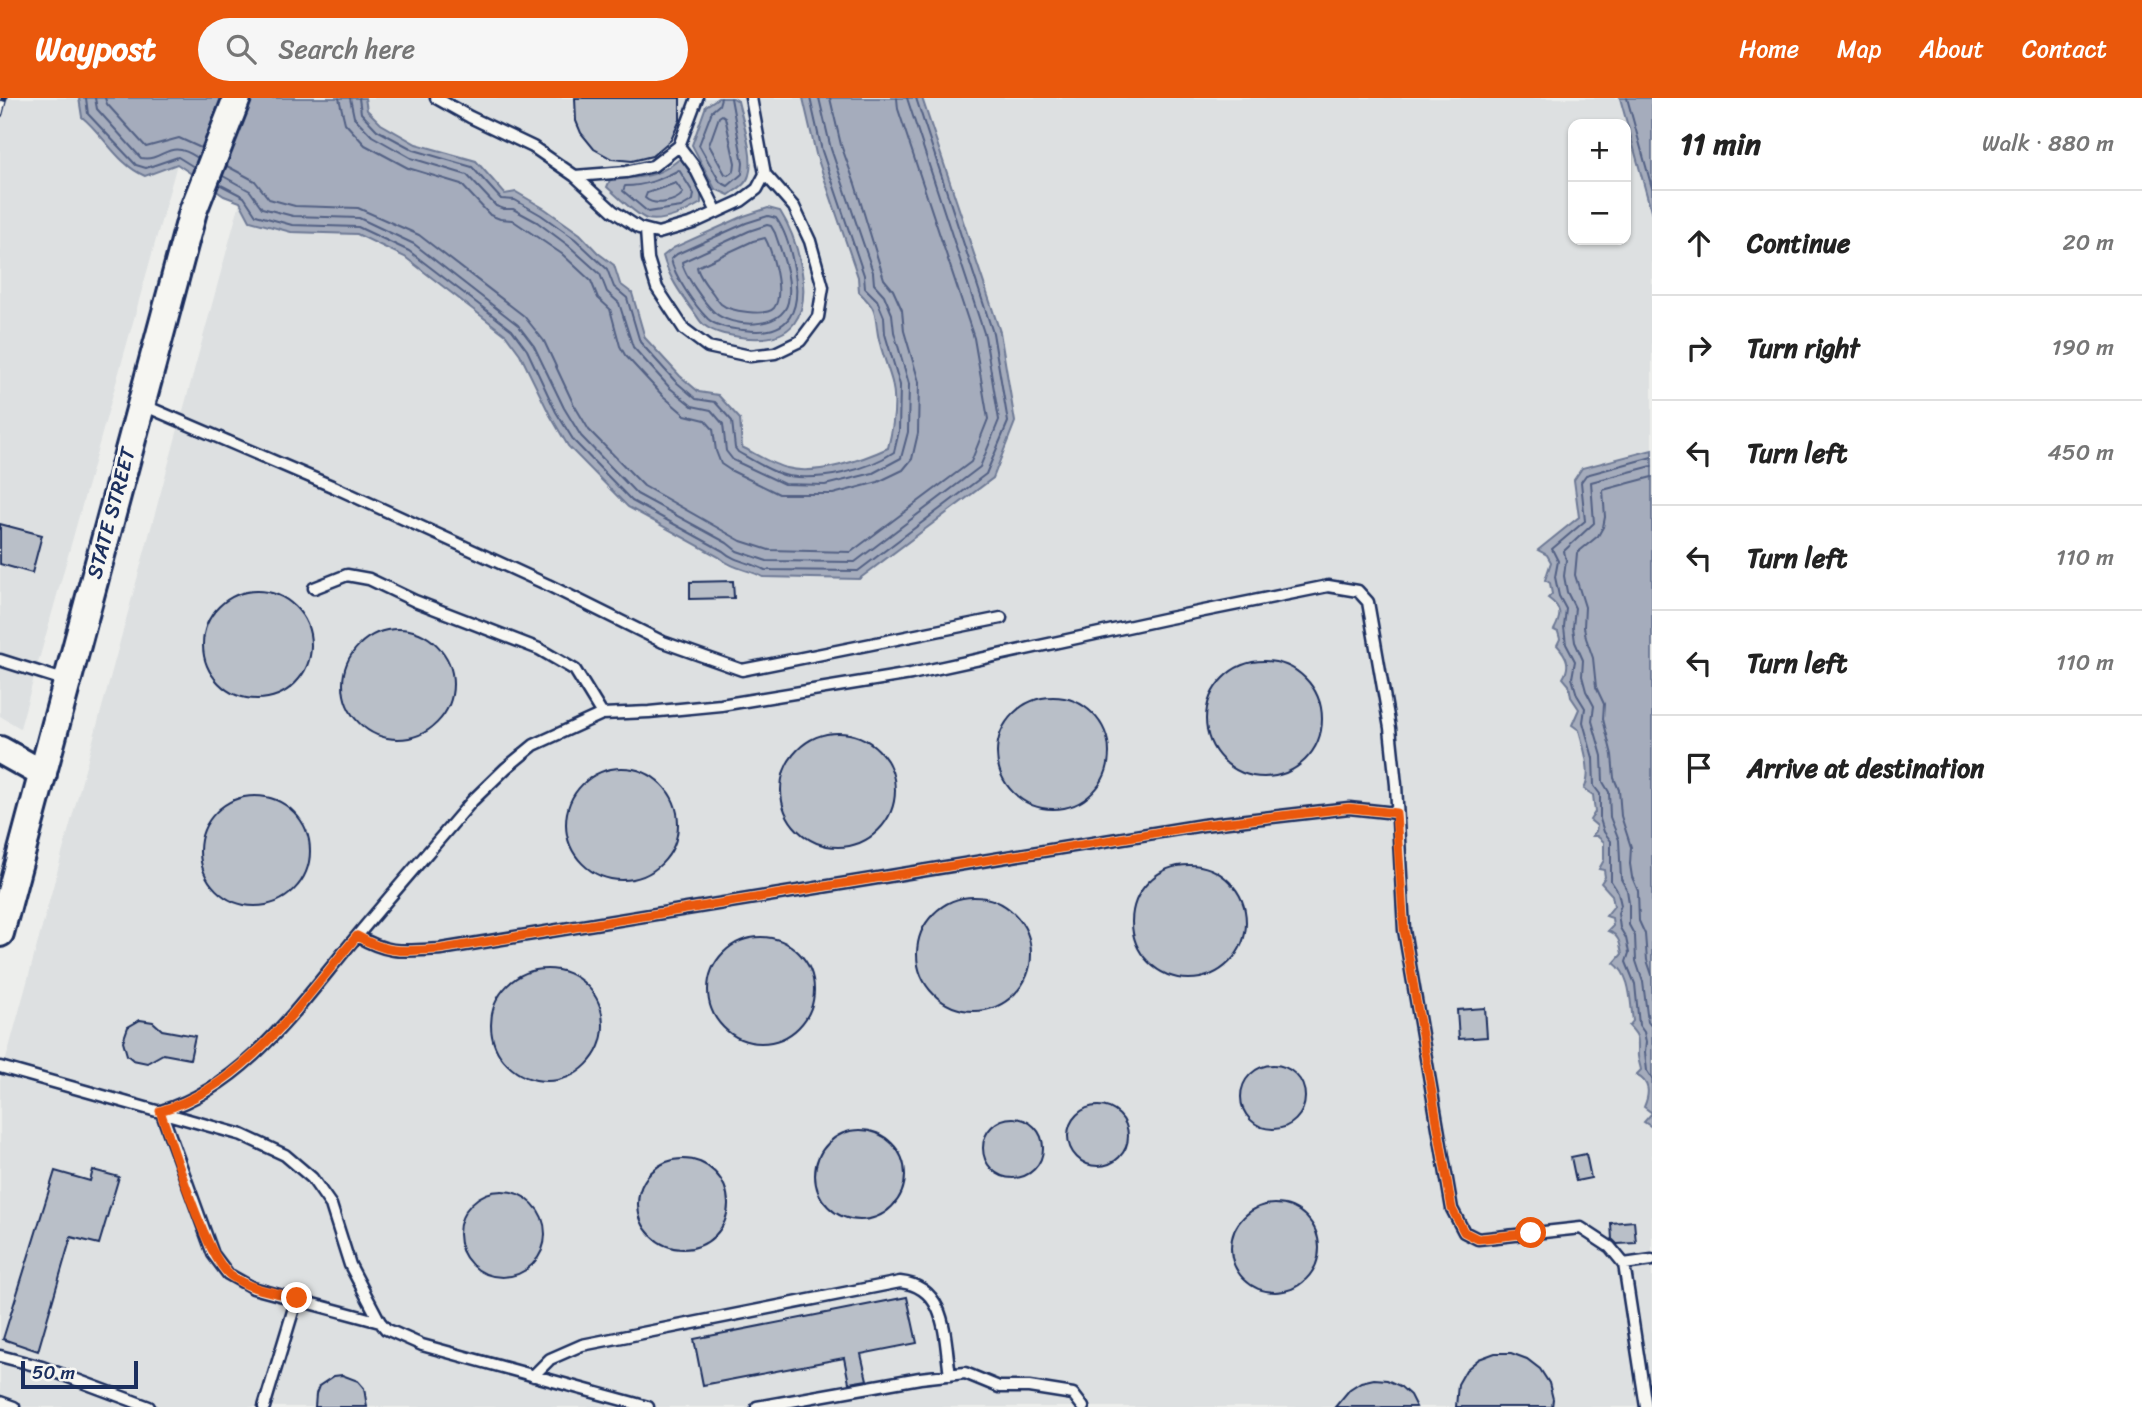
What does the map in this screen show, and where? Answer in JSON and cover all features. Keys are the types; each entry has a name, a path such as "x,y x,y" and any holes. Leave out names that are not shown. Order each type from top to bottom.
{"street":[{"name":"STATE STREET","path":"0,933 193,211 237,98"},
{"path":"0,750 43,774"}],"lane":[{"path":"436,98 533,147 575,176 612,211 639,228 658,233 693,223 741,201 757,189 765,174"},
{"path":"575,176 626,172 653,166 679,146 697,98"},
{"path":"646,230 648,259 657,288 684,330 708,348 750,356 775,353 800,341 818,317 823,287 810,241 794,207 765,174 751,98"},
{"path":"679,146 694,166 717,212"},
{"path":"141,404 334,487 548,585 663,642 742,670 1001,618"},
{"path":"314,588 347,575 369,579 415,601 539,649 575,670 602,714"},
{"path":"160,1111 178,1106 247,1062 282,1025 472,801 506,768 534,746 602,714 721,705 911,674 1328,586 1357,591 1368,602 1390,728 1404,930 1452,1209 1464,1232 1478,1239 1581,1228 1610,1247 1624,1264 1646,1407"},
{"path":"0,660 67,681"},
{"path":"357,936 378,948 399,951 441,949 1203,825 1349,808 1396,813"},
{"path":"0,1068 242,1135 285,1155 312,1178 331,1205 350,1265 386,1329 422,1345 648,1407"},
{"path":"160,1111 213,1254 228,1274 253,1288 380,1322"},
{"path":"1624,1264 1652,1259"},
{"path":"533,1376 550,1359 582,1345 900,1282 914,1283 929,1292 939,1308 950,1375"},
{"path":"264,1407 297,1298"},
{"path":"0,1356 42,1367 149,1407"},
{"path":"757,1407 920,1378 965,1373 999,1387 1029,1387 1073,1394 1083,1407"},
{"path":"0,1402 15,1407"}],"shaded area":[{"path":"0,98 79,98 82,117 108,146 145,176 177,164 20,728 0,716"},
{"path":"365,98 803,98 816,154 858,277 859,292 871,304 878,320 878,334 893,386 892,430 888,448 868,458 826,469 787,469 741,447 718,395 699,392 680,376 645,338 633,293 620,284 614,265 580,234 505,194 476,161 416,144 381,124 367,110"},
{"path":"922,98 1620,98 1626,119 1568,119 1568,245 1631,245 1631,138 1652,214 1652,450 1582,468 1574,480 1579,517 1547,555 1551,562 1546,579 1550,583 1559,611 1560,640 1557,645 1565,654 1571,697 1579,709 1576,718 1586,759 1588,782 1584,789 1593,795 1597,836 1603,842 1605,877 1614,906 1607,916 1612,917 1614,933 1619,939 1622,954 1619,959 1628,985 1633,1021 1640,1043 1638,1052 1641,1070 1648,1087 1652,1113 1645,1122 1652,1127 1652,1407 0,1407 0,1081 240,202 250,221 291,232 357,234 405,257 506,335 520,354 568,446 628,507 719,557 729,566 763,577 859,579 927,529 940,150"}],"water":[{"path":"79,98 365,98 367,110 381,124 416,144 476,161 505,194 516,192 580,234 614,265 620,284 632,293 645,338 680,376 699,392 718,395 740,419 742,447 781,467 811,470 852,462 888,448 893,424 894,398 874,312 859,292 858,277 816,154 803,98 922,98 1000,332 1015,422 993,478 859,579 763,577 729,564 628,507 568,446 520,354 506,335 405,257 357,234 291,232 250,221 240,202 224,196 177,164 145,176 127,165 82,117"},
{"path":"718,98 733,98 738,101 750,159 748,178 729,195 715,189 692,145 706,106"},
{"path":"1620,98 1652,98 1652,214 1631,138 1631,119 1626,119"},
{"path":"681,158 701,191 701,203 675,216 647,219 632,210 607,187 610,180 655,174"},
{"path":"768,208 780,211 795,244 803,284 800,313 785,331 774,336 740,337 712,330 701,322 680,292 663,256 673,248"},
{"path":"1652,450 1652,1113 1644,1107 1648,1093 1646,1085 1636,1075 1641,1070 1637,1038 1629,1026 1633,1021 1627,981 1614,963 1622,954 1621,946 1617,937 1608,931 1613,926 1612,918 1606,916 1614,906 1612,895 1601,883 1605,877 1604,870 1599,869 1604,860 1604,842 1597,836 1592,836 1597,826 1590,820 1595,812 1593,795 1584,789 1588,775 1586,760 1579,730 1572,725 1579,709 1571,697 1569,685 1563,678 1567,661 1557,645 1560,639 1558,632 1554,630 1559,612 1548,598 1552,594 1550,583 1545,580 1551,562 1547,555 1538,550 1579,517 1574,480 1582,468"},
{"path":"1652,1113 1652,1127 1644,1122"}],"building":[{"path":"575,98 680,98 680,120 671,140 652,156 632,161 612,159 594,149 581,133 576,121"},
{"path":"0,524 42,535 32,573 0,564"},
{"path":"733,581 734,598 690,599 690,582"},
{"path":"257,591 278,595 295,607 307,624 311,645 307,666 295,683 278,695 257,699 236,695 219,683 207,666 203,645 207,624 219,607 236,595"},
{"path":"398,629 419,633 437,645 449,663 453,684 449,705 437,723 419,735 398,739 377,735 359,723 347,705 343,684 347,663 359,645 377,633"},
{"path":"1264,661 1286,665 1305,678 1318,697 1322,719 1318,741 1305,760 1286,773 1264,777 1242,773 1223,760 1210,741 1206,719 1210,697 1223,678 1242,665"},
{"path":"1053,697 1075,701 1093,713 1105,731 1109,753 1105,775 1093,793 1075,805 1053,809 1031,805 1013,793 1001,775 997,753 1001,731 1013,713 1031,701"},
{"path":"838,733 860,737 870,742 886,758 891,768 895,790 891,812 886,822 870,838 860,843 838,847 816,843 806,838 790,822 785,812 781,790 785,768 790,758 806,742 816,737"},
{"path":"622,768 643,772 662,784 674,803 678,824 674,845 662,864 643,876 622,880 601,876 582,864 570,845 566,824 570,803 582,784 601,772"},
{"path":"255,796 276,800 294,812 306,830 310,851 306,872 294,890 276,902 255,906 234,902 216,890 204,872 200,851 204,830 216,812 234,800"},
{"path":"1189,865 1211,869 1230,881 1242,900 1246,922 1242,944 1230,963 1211,975 1189,979 1167,975 1148,963 1136,944 1132,922 1136,900 1148,881 1167,869"},
{"path":"974,897 996,901 1006,906 1022,922 1027,932 1031,954 1027,976 1022,986 1006,1002 996,1007 974,1011 952,1007 942,1002 926,986 921,976 917,954 921,932 926,922 942,906 952,901"},
{"path":"761,937 781,941 799,952 810,970 814,990 810,1010 799,1028 781,1039 761,1043 741,1039 723,1028 712,1010 708,990 712,970 723,952 741,941"},
{"path":"547,969 568,974 586,986 598,1004 603,1025 598,1046 586,1064 568,1076 547,1081 526,1076 508,1064 496,1046 491,1025 496,1004 508,986 526,974"},
{"path":"1485,1008 1487,1037 1459,1039 1457,1010"},
{"path":"140,1020 153,1022 162,1030 195,1036 190,1059 163,1054 147,1063 133,1060 127,1055 123,1041 128,1027"},
{"path":"1267,1065 1279,1065 1296,1074 1303,1085 1303,1109 1296,1120 1279,1129 1267,1129 1255,1124 1246,1115 1241,1103 1241,1091 1246,1079 1255,1070"},
{"path":"1092,1106 1104,1106 1123,1119 1128,1136 1126,1148 1115,1161 1104,1166 1092,1166 1073,1153 1068,1142 1068,1130 1081,1111"},
{"path":"1013,1118 1030,1123 1038,1131 1043,1148 1038,1165 1030,1173 1013,1178 996,1173 988,1165 983,1148 988,1131 996,1123"},
{"path":"860,1130 877,1134 892,1143 901,1158 905,1175 901,1192 892,1207 877,1216 860,1220 843,1216 828,1207 819,1192 815,1175 819,1158 828,1143 843,1134"},
{"path":"1586,1154 1591,1178 1576,1181 1571,1157"},
{"path":"683,1159 700,1163 715,1172 724,1187 728,1204 724,1221 715,1236 700,1245 683,1249 666,1245 651,1236 642,1221 638,1204 642,1187 651,1172 666,1163"},
{"path":"93,1170 119,1177 99,1244 71,1237 38,1351 3,1339 55,1171 90,1181"},
{"path":"502,1191 526,1198 538,1210 545,1234 538,1258 526,1270 502,1277 478,1270 466,1258 459,1234 466,1210 478,1198"},
{"path":"1275,1204 1292,1208 1306,1217 1315,1231 1319,1248 1315,1265 1306,1279 1292,1288 1275,1292 1258,1288 1244,1279 1235,1265 1231,1248 1235,1231 1244,1217 1258,1208"},
{"path":"1634,1221 1636,1243 1617,1244 1612,1239 1611,1223"},
{"path":"907,1297 917,1343 861,1354 867,1380 849,1383 844,1358 703,1385 694,1339"},
{"path":"1495,1353 1511,1353 1527,1359 1540,1369 1549,1383 1552,1407 1456,1407 1458,1384 1466,1370 1479,1359"},
{"path":"342,1375 358,1381 364,1388 367,1407 315,1407 319,1386 334,1376"},
{"path":"1387,1380 1400,1386 1410,1395 1416,1407 1335,1407 1350,1389 1361,1382"}],"railway":[{"path":"0,114 4,98"}],"route":[{"path":"297,1298 253,1288 228,1274 213,1254 160,1111 178,1106 247,1062 357,936 378,948 399,951 441,949 1203,825 1349,808 1396,813 1404,930 1417,1018 1452,1209 1464,1232 1478,1239 1531,1233"}]}
